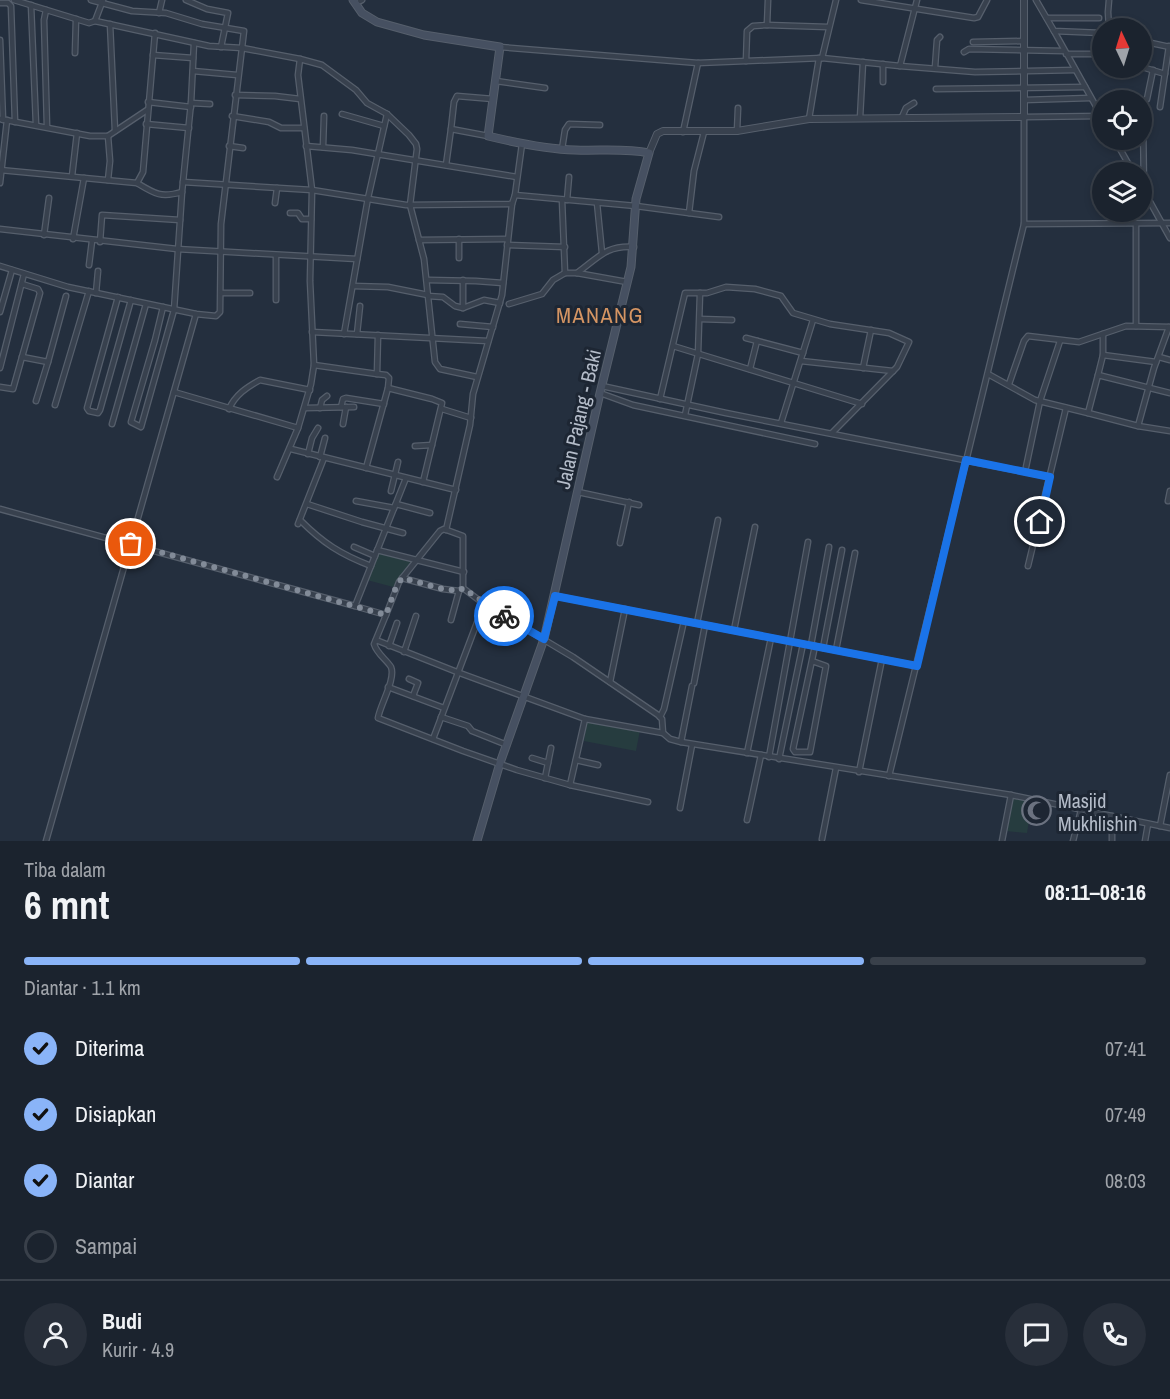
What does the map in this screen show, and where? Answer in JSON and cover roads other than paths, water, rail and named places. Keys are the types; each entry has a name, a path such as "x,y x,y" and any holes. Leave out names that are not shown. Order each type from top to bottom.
{"main road":[{"path":"358,2 362,14 377,22 413,33 500,47 488,136 522,144 562,149 649,153"},
{"name":"Jalan Pajang - Baki","path":"477,841 499,765 544,639 555,596 601,389 628,282 634,247 637,194 649,153"}],"street":[{"path":"14,0 89,23 95,21 194,43 242,48 300,59 322,66 356,90 368,103 387,114 416,144 416,161 408,205 428,280 427,295 438,366 477,377"},
{"path":"0,266 96,293 146,304 196,314 216,316 219,314 220,253 225,186 244,31 159,13 132,11 91,0"},
{"path":"159,13 162,0"},
{"path":"186,0 207,9 228,14 221,47"},
{"path":"767,25 768,0"},
{"path":"809,119 820,58 836,0"},
{"path":"861,0 976,18 987,0"},
{"path":"900,66 917,0"},
{"path":"889,776 1024,224 1024,0"},
{"path":"1036,0 1092,101"},
{"path":"1109,0 1109,18"},
{"path":"0,2 11,6 15,122"},
{"path":"95,21 102,2"},
{"path":"31,5 36,125"},
{"path":"46,10 44,20 47,127"},
{"path":"1047,18 1092,18"},
{"path":"75,53 76,19"},
{"path":"110,24 115,131"},
{"path":"746,61 747,31 753,26 828,27"},
{"path":"1054,31 1092,33"},
{"path":"137,183 143,172 155,33"},
{"path":"935,67 940,37"},
{"path":"0,40 3,120 0,183"},
{"path":"973,42 1023,41"},
{"path":"163,307 156,340 131,422 141,427 174,310 194,43"},
{"path":"1152,43 1169,47 1160,107"},
{"path":"500,47 698,63 820,58 975,72 1075,70"},
{"path":"964,52 969,49 1092,54"},
{"path":"153,55 194,58"},
{"path":"277,477 291,449 305,408 314,365 312,190 300,99 298,75 300,59"},
{"path":"860,118 863,62"},
{"path":"683,132 698,63"},
{"path":"883,64 883,82"},
{"path":"1149,90 1153,70 1165,74"},
{"path":"193,71 237,75"},
{"path":"496,81 545,88"},
{"path":"936,89 1024,90 1085,87"},
{"path":"235,95 300,99"},
{"path":"446,165 454,102 457,96 494,99"},
{"path":"1024,100 1090,98"},
{"path":"148,102 210,104"},
{"path":"902,117 906,108 914,103"},
{"path":"737,131 738,108"},
{"path":"3,120 108,136 147,110"},
{"path":"342,114 384,126"},
{"path":"344,334 368,198 387,114"},
{"path":"232,116 268,122 281,128 304,128"},
{"path":"322,147 324,116"},
{"path":"649,153 659,132 737,131 809,119 1092,117"},
{"path":"146,124 189,128"},
{"path":"562,149 565,130 569,124 600,125"},
{"path":"451,129 488,136"},
{"path":"689,213 694,171 704,132"},
{"path":"72,176 77,133"},
{"path":"108,136 110,161 108,180"},
{"path":"446,530 471,418 477,377 504,283 507,242 522,144"},
{"path":"229,146 243,148"},
{"path":"306,146 378,154 517,177"},
{"path":"1,170 137,183 156,194 169,196 182,192"},
{"path":"566,273 565,200 568,177"},
{"path":"73,239 84,178"},
{"path":"183,182 312,190 408,205 512,204"},
{"path":"275,203 277,188"},
{"path":"514,195 636,206 719,217"},
{"path":"44,235 49,198"},
{"path":"597,203 602,253"},
{"path":"1152,206 1170,238"},
{"path":"290,213 298,213 302,219 311,219"},
{"path":"100,242 102,215 180,220"},
{"path":"1136,223 1136,326"},
{"path":"1024,224 1170,223"},
{"path":"0,229 100,242 220,253 357,259"},
{"path":"419,240 459,239 565,247"},
{"path":"459,239 459,258"},
{"path":"89,265 92,241"},
{"path":"577,273 602,253 616,247 634,247"},
{"path":"276,256 276,300"},
{"path":"0,312 12,270"},
{"path":"96,293 98,271"},
{"path":"509,304 542,294 554,280 566,273 628,282"},
{"path":"0,368 24,274"},
{"path":"428,280 504,283"},
{"path":"463,280 463,308"},
{"path":"0,387 13,389 40,293 38,289 22,284"},
{"path":"353,286 388,287 443,297 455,306 463,308 484,300 500,303"},
{"path":"660,399 685,292 707,293 726,287 755,289 777,294 793,313 813,320 888,333 909,342 902,360 893,371 832,433"},
{"path":"55,405 89,291"},
{"path":"221,293 250,293"},
{"path":"685,415 698,354 700,293"},
{"path":"36,401 66,296"},
{"path":"118,297 87,408 89,411 98,413 100,410 130,300"},
{"path":"112,424 146,304"},
{"path":"357,334 360,306"},
{"path":"46,841 196,314"},
{"path":"700,319 732,320"},
{"path":"771,434 779,423 794,383 813,320"},
{"path":"460,324 493,327"},
{"path":"1009,384 1026,337 1036,336 1079,342 1118,328 1169,327 1156,362 1138,426"},
{"path":"863,368 871,330"},
{"path":"312,332 488,341"},
{"path":"1088,413 1103,355 1103,334"},
{"path":"377,374 378,335"},
{"path":"746,338 803,353"},
{"path":"750,369 757,341"},
{"path":"1026,467 1040,401 1060,341"},
{"path":"673,346 862,405"},
{"path":"1103,355 1156,362"},
{"path":"22,357 48,362"},
{"path":"1159,357 1170,360"},
{"path":"801,361 893,371"},
{"path":"314,365 388,377 388,388 366,468"},
{"path":"988,374 1040,401 1138,426 1170,431"},
{"path":"1098,375 1170,393"},
{"path":"229,409 232,401 241,392 260,380 310,390"},
{"path":"388,388 442,403 423,482"},
{"path":"601,389 1050,477"},
{"path":"601,389 633,405 815,444"},
{"path":"174,392 298,428"},
{"path":"320,408 322,400 327,396"},
{"path":"343,424 343,399 384,404"},
{"path":"305,408 354,407"},
{"path":"1029,566 1066,408"},
{"path":"442,409 471,418"},
{"path":"308,454 312,438 318,428"},
{"path":"325,438 322,458 299,522 330,547 370,566"},
{"path":"415,446 432,445"},
{"path":"291,449 456,490"},
{"path":"391,491 398,462"},
{"path":"355,606 406,478"},
{"path":"1168,501 1170,491"},
{"path":"578,492 639,505"},
{"path":"356,501 430,513"},
{"path":"620,543 629,502"},
{"path":"307,504 403,533"},
{"path":"0,509 386,615"},
{"path":"697,623 718,520"},
{"path":"734,630 755,528"},
{"path":"451,620 461,590 464,572 464,537 446,530 440,531 396,587 374,644 375,649 392,670 378,718 499,765 570,785 648,802"},
{"path":"769,757 808,542"},
{"path":"354,547 375,556"},
{"path":"812,661 826,666 810,752 795,752 793,749 812,661 829,547"},
{"path":"377,550 464,572"},
{"path":"823,648 842,550"},
{"path":"836,650 855,554"},
{"path":"402,578 437,588 461,590 544,639 660,717"},
{"path":"555,596 917,666"},
{"path":"433,739 484,604"},
{"path":"610,682 625,609"},
{"path":"404,652 416,616"},
{"path":"663,734 660,717 664,709 684,621"},
{"path":"388,646 397,623"},
{"path":"681,742 705,625"},
{"path":"747,753 771,638"},
{"path":"376,640 585,719 663,734 670,739 692,745 1011,795 1170,828"},
{"path":"779,759 802,644"},
{"path":"859,771 882,659"},
{"path":"409,679 418,683 413,696"},
{"path":"388,687 444,708"},
{"path":"441,717 468,726 472,731 507,745"},
{"path":"570,785 585,719"},
{"path":"680,808 692,745"},
{"path":"545,778 551,748"},
{"path":"747,820 761,755"},
{"path":"532,758 548,763"},
{"path":"576,760 598,765"},
{"path":"822,839 836,768"},
{"path":"1160,826 1170,775"},
{"path":"1002,841 1011,795"},
{"path":"1073,841 1081,810"},
{"path":"1112,816 1112,841"},
{"path":"1145,841 1148,824"}],"place":[{"name":"Masjid Mukhlishin","path":"1037,811"}],"district":[{"name":"MANANG","path":"600,315"}]}
